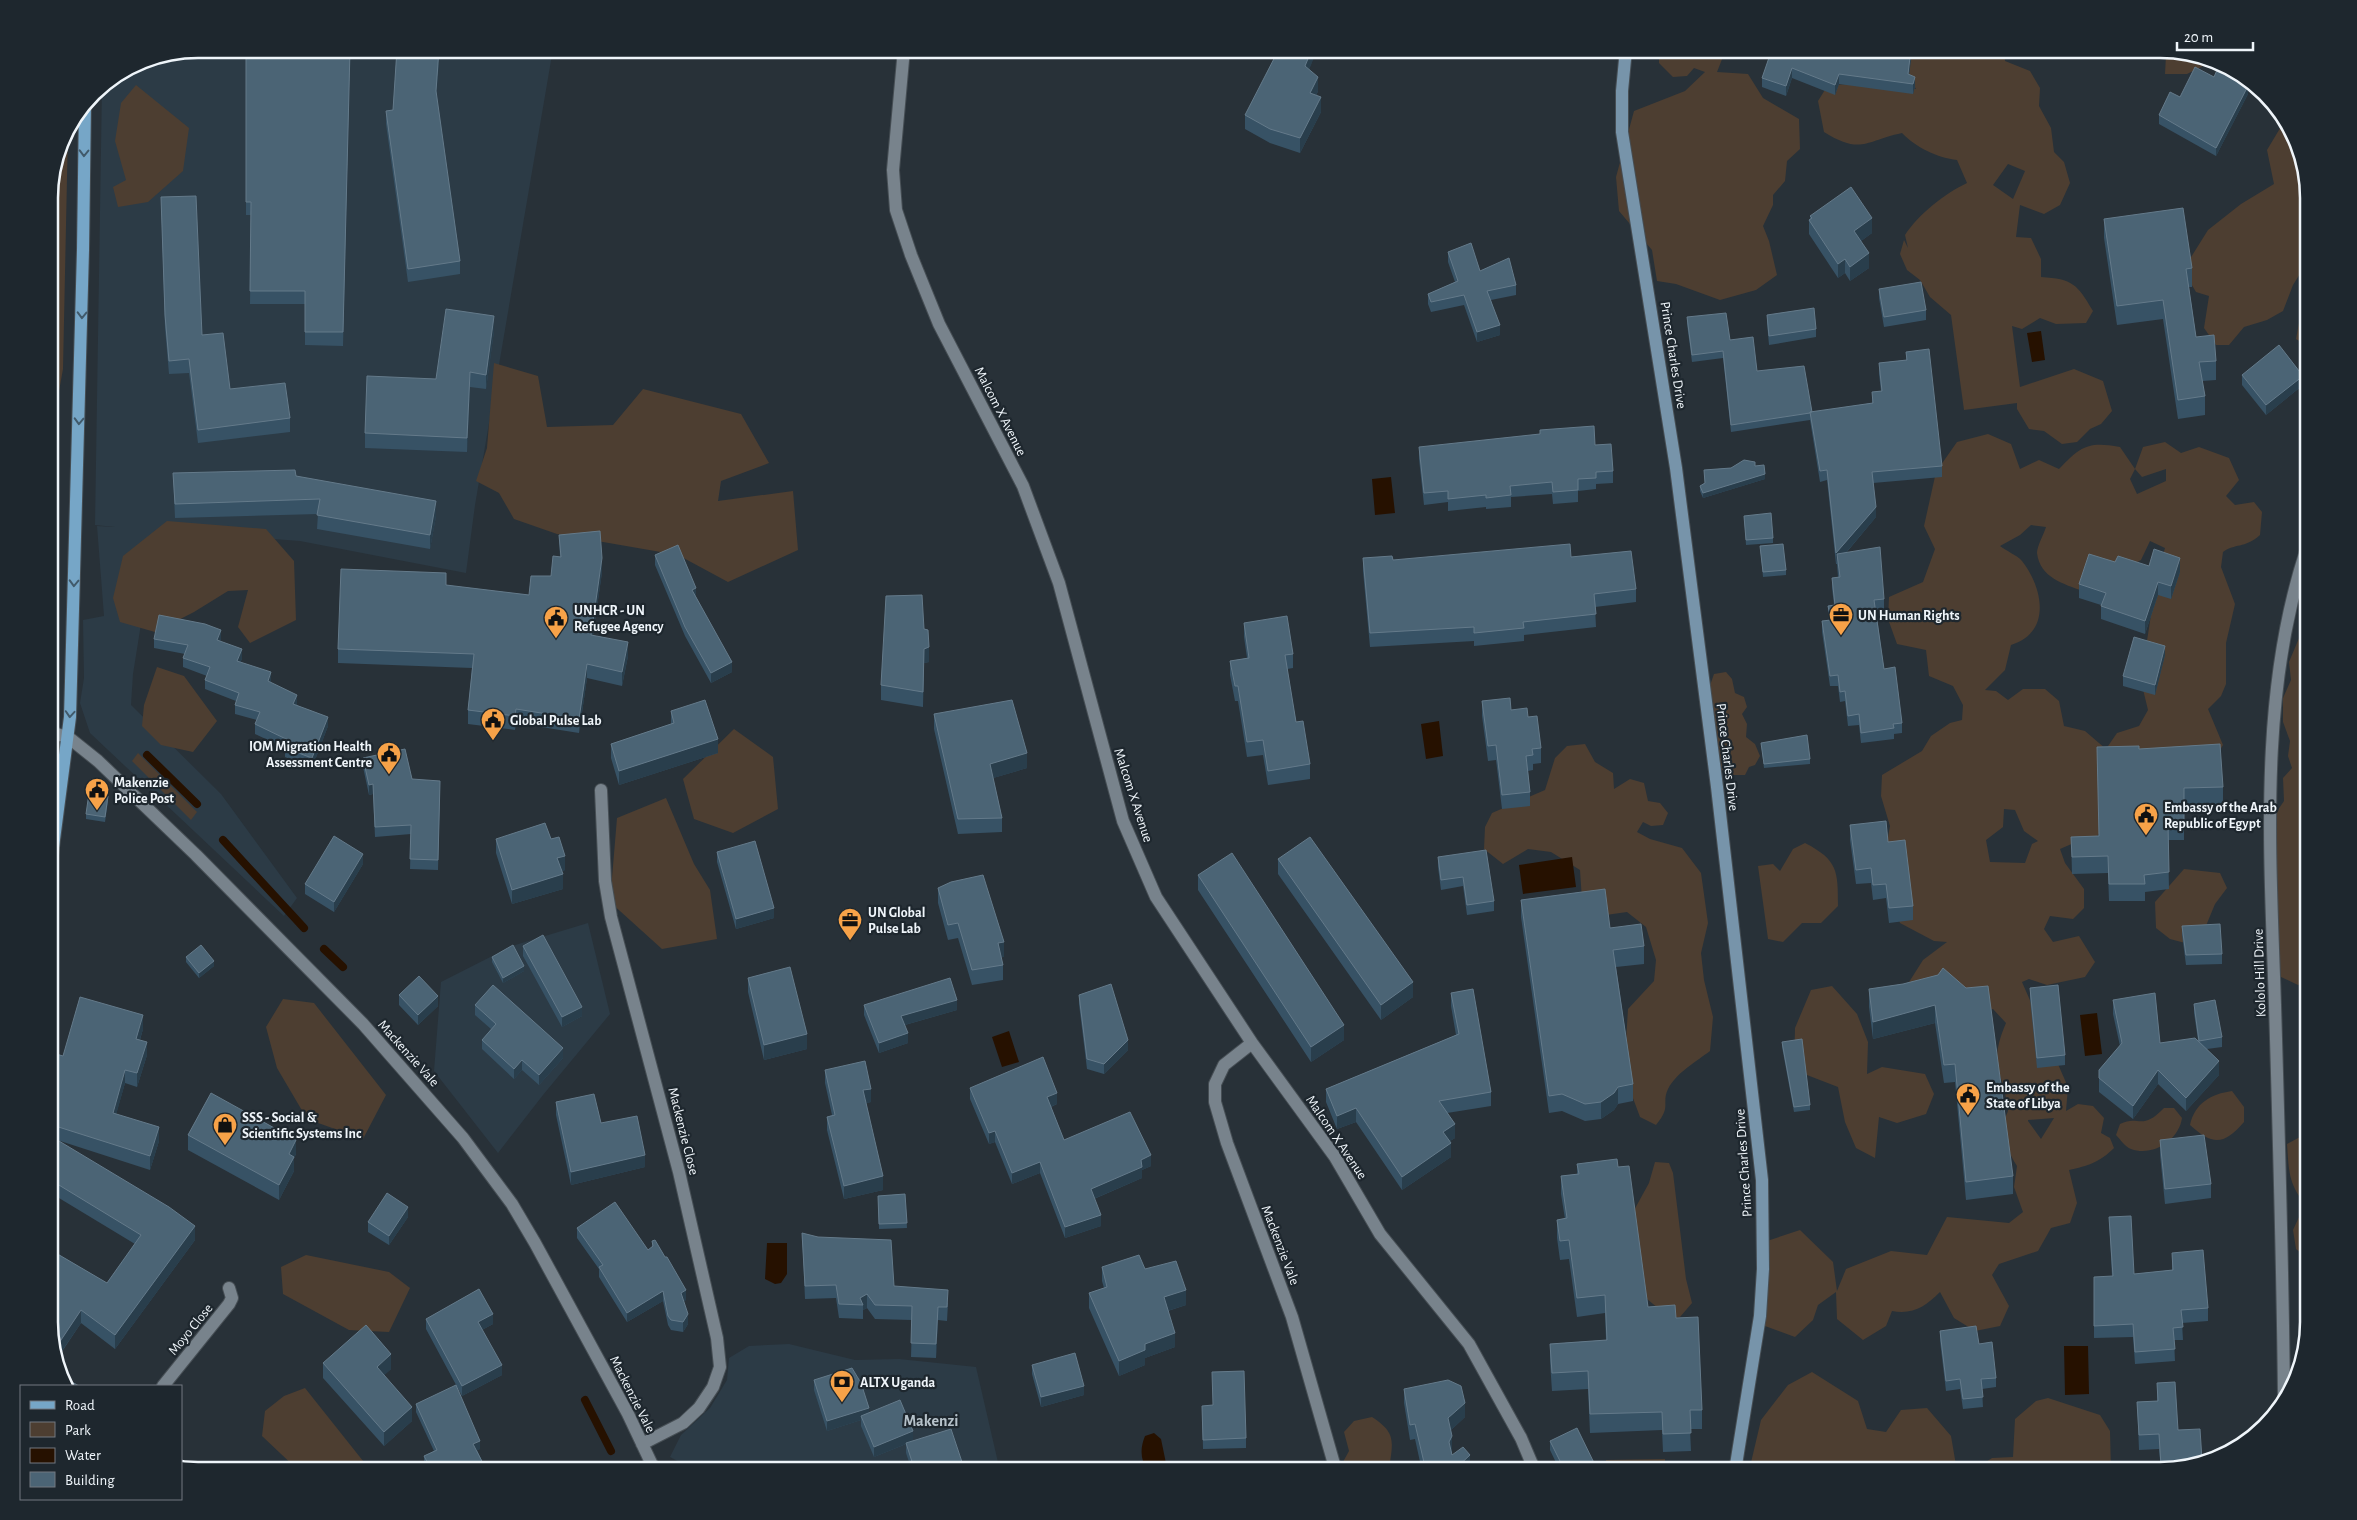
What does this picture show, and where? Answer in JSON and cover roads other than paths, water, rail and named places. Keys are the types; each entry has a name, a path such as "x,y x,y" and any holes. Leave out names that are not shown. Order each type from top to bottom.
{"main road":[{"path":"58,811 72,690 85,115"}],"street":[{"name":"Malcom X Avenue","path":"903,58 893,170 896,210 911,255 939,324 1023,486 1059,583 1123,821 1156,897 1252,1044 1335,1158 1380,1234 1469,1344 1521,1438 1531,1462"},
{"name":"Prince Charles Drive","path":"1625,58 1622,91 1622,132 1676,468 1717,787 1762,1180 1763,1269 1760,1316 1736,1462"},
{"name":"Kololo Hill Drive","path":"2284,1386 2272,849 2274,714 2280,662 2292,596 2300,570"},
{"name":"Mackenzie Vale","path":"58,734 68,737 98,761 303,960 416,1082 463,1138 512,1204 535,1243 651,1462"},
{"name":"Mackenzie Close","path":"601,790 605,881 612,916 679,1172 717,1338 720,1367 713,1387 699,1408 683,1423 642,1444"},
{"name":"Mackenzie Vale","path":"1252,1044 1224,1065 1215,1084 1215,1102 1234,1161 1292,1317 1333,1462"},
{"name":"Moyo Close","path":"164,1385 229,1304 232,1298 229,1288"}],"water":[{"path":"2041,331 2045,360 2032,362 2027,333"},
{"path":"1391,477 1395,513 1375,515 1372,479"},
{"path":"1439,721 1443,756 1426,759 1421,724"},
{"path":"1572,857 1576,887 1523,894 1519,865"},
{"path":"2097,1013 2102,1054 2085,1056 2080,1015"},
{"path":"1009,1031 1019,1062 1002,1067 992,1037"},
{"path":"767,1243 787,1243 787,1274 781,1283 775,1284 765,1279"},
{"path":"2064,1346 2088,1346 2089,1394 2065,1395"},
{"path":"1154,1433 1161,1439 1166,1462 1143,1462 1142,1445 1145,1436"}],"waterway":[{"path":"147,755 197,804"},
{"path":"223,840 304,928"},
{"path":"324,949 343,967"},
{"path":"585,1400 611,1451"}],"place":[{"name":"UN Human Rights","path":"1841,636"},
{"name":"UNHCR - UN Refugee Agency","path":"556,639"},
{"name":"Global Pulse Lab","path":"493,741"},
{"name":"IOM Migration Health Assessment Centre","path":"389,775"},
{"name":"Makenzie Police Post","path":"97,811"},
{"name":"Embassy of the Arab Republic of Egypt","path":"2146,836"},
{"name":"UN Global Pulse Lab","path":"850,941"},
{"name":"Embassy of the State of Libya","path":"1968,1116"},
{"name":"SSS - Social & Scientific Systems Inc","path":"225,1146"},
{"name":"ALTX Uganda","path":"842,1403"}],"district":[{"name":"Makenzi","path":"931,1420"}]}
